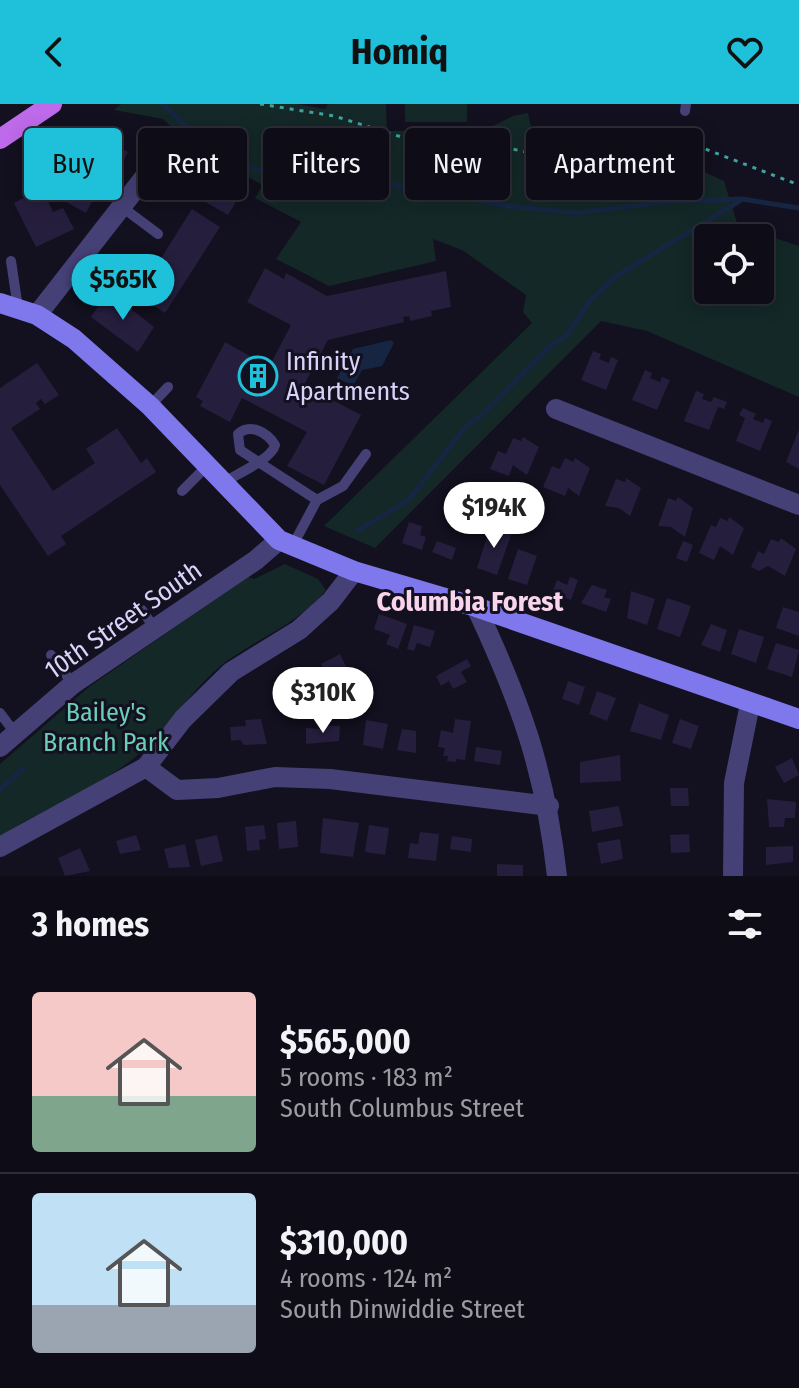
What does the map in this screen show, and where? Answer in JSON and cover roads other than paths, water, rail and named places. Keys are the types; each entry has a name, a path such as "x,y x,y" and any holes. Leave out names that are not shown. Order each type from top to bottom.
{"main road":[{"path":"0,139 52,104"}],"street":[{"path":"138,186 122,207 19,309 74,339 150,406 286,542 354,571 476,607 799,719"},
{"path":"556,409 799,505"},
{"name":"10th Street South","path":"7,740 73,684 286,542"},
{"path":"0,847 146,767 183,719 231,672 299,630 331,601 354,571"},
{"path":"476,607 525,719 549,806 557,876"},
{"path":"733,876 734,783 750,704"},
{"path":"146,767 177,790 218,788 275,777 330,779 549,806"}],"lane":[{"path":"122,207 158,234"},
{"path":"11,261 19,309"},
{"path":"150,406 168,387"},
{"path":"286,542 317,500 343,486 366,454"},
{"path":"224,482 258,461 317,500"},
{"path":"182,491 207,466"},
{"path":"142,610 155,629"},
{"path":"51,655 73,684"},
{"path":"0,713 7,740"}],"water":[{"path":"391,340 394,343 382,366 362,370 353,386 337,378 353,349"}],"waterway":[{"path":"163,104 207,147 256,170 312,170 508,206 577,213 664,202 742,199 799,208"},
{"path":"357,531 409,500 465,427 484,413 551,345 566,336 589,302 615,277 741,200"},
{"path":"0,790 23,769"}],"place":[{"name":"Infinity Apartments","path":"258,376"}],"district":[{"name":"Columbia Forest","path":"470,601"}],"park label":[{"name":"Bailey's Branch Park","path":"106,727"}]}
